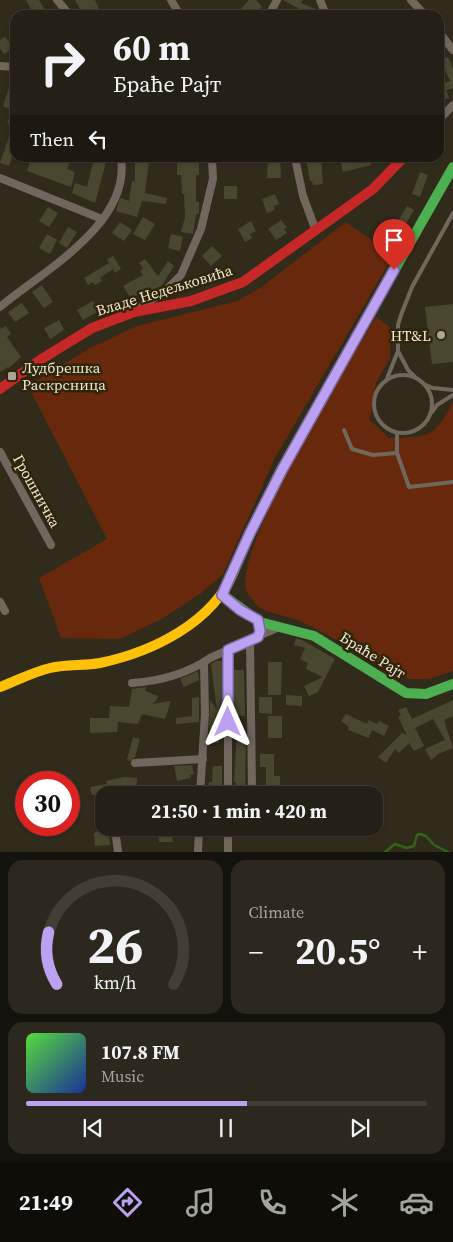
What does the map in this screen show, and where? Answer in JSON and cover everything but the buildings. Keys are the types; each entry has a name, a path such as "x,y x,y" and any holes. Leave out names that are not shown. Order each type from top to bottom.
{"street":[{"path":"57,0 66,10"},
{"path":"411,0 420,8 424,0"},
{"path":"444,38 453,50"},
{"path":"444,115 453,105"},
{"path":"0,307 76,248 91,234 117,195 122,162"},
{"path":"134,312 165,290 181,275 201,229 213,179 212,162"},
{"path":"296,162 303,196 316,231"},
{"name":"Владе Недељковића","path":"0,389 40,360 92,328 134,312 191,301 243,282 373,189 398,162"},
{"path":"0,687 50,668 99,663 126,656 160,642 183,630 201,617 222,595 250,533 282,470 365,319 453,166"},
{"path":"0,178 102,219"},
{"name":"Грошничка","path":"0,452 51,545"},
{"name":"Браће Рајт","path":"222,595 240,610 258,620 314,636 406,692 426,694 453,684"},
{"path":"0,602 5,611"},
{"path":"258,620 260,631 258,637"},
{"path":"132,683 162,680 204,663 279,627"},
{"path":"250,641 252,786"},
{"path":"228,650 228,786"},
{"path":"201,786 203,758 204,663"},
{"path":"135,763 203,758"},
{"path":"116,836 118,852"},
{"path":"198,852 199,836"},
{"path":"228,836 228,852"}],"lane":[{"path":"453,213 412,287 398,325 398,351 386,381 376,394 375,410 383,425 397,433 406,433 421,428 437,405 453,395"},
{"path":"398,351 408,370 424,384 433,388 453,390"},
{"path":"386,381 401,375 417,379"},
{"path":"424,384 432,398 431,414"},
{"path":"344,430 352,449 373,455 397,453"},
{"path":"397,433 397,453 409,488 453,482"}],"shaded area":[{"path":"346,222 393,256 275,458 223,574 200,594 160,620 120,639 61,638 39,578 107,539 28,386 90,348 137,326 237,301 260,288"},
{"path":"376,317 391,328 390,358 376,383 370,420 389,438 422,436 435,430 453,402 453,671 429,679 409,679 302,622 262,609 247,592 246,571 256,539 274,499 320,412"}],"waterway":[{"path":"385,852 395,844 407,848 414,846 417,835 420,834 426,836 434,845 448,852"}],"traffic: fast":[{"path":"234,571 250,533 281,470 453,167"},
{"path":"223,595 260,622 314,636 406,693 426,694 453,684"}],"traffic: slow":[{"path":"0,687 50,668 100,663 120,658 160,643 196,620 212,606 234,571"}],"traffic: jam":[{"path":"0,389 40,360 92,328 134,312 191,301 243,282 373,189 399,162"}],"place":[{"name":"HT&L","path":"441,335"},
{"name":"Лудбрешка Раскрсница","path":"12,376"}],"route":[{"path":"228,722 228,650 258,637 260,631 258,620 240,610 222,595 228,587 250,533 282,470 394,270"}]}
